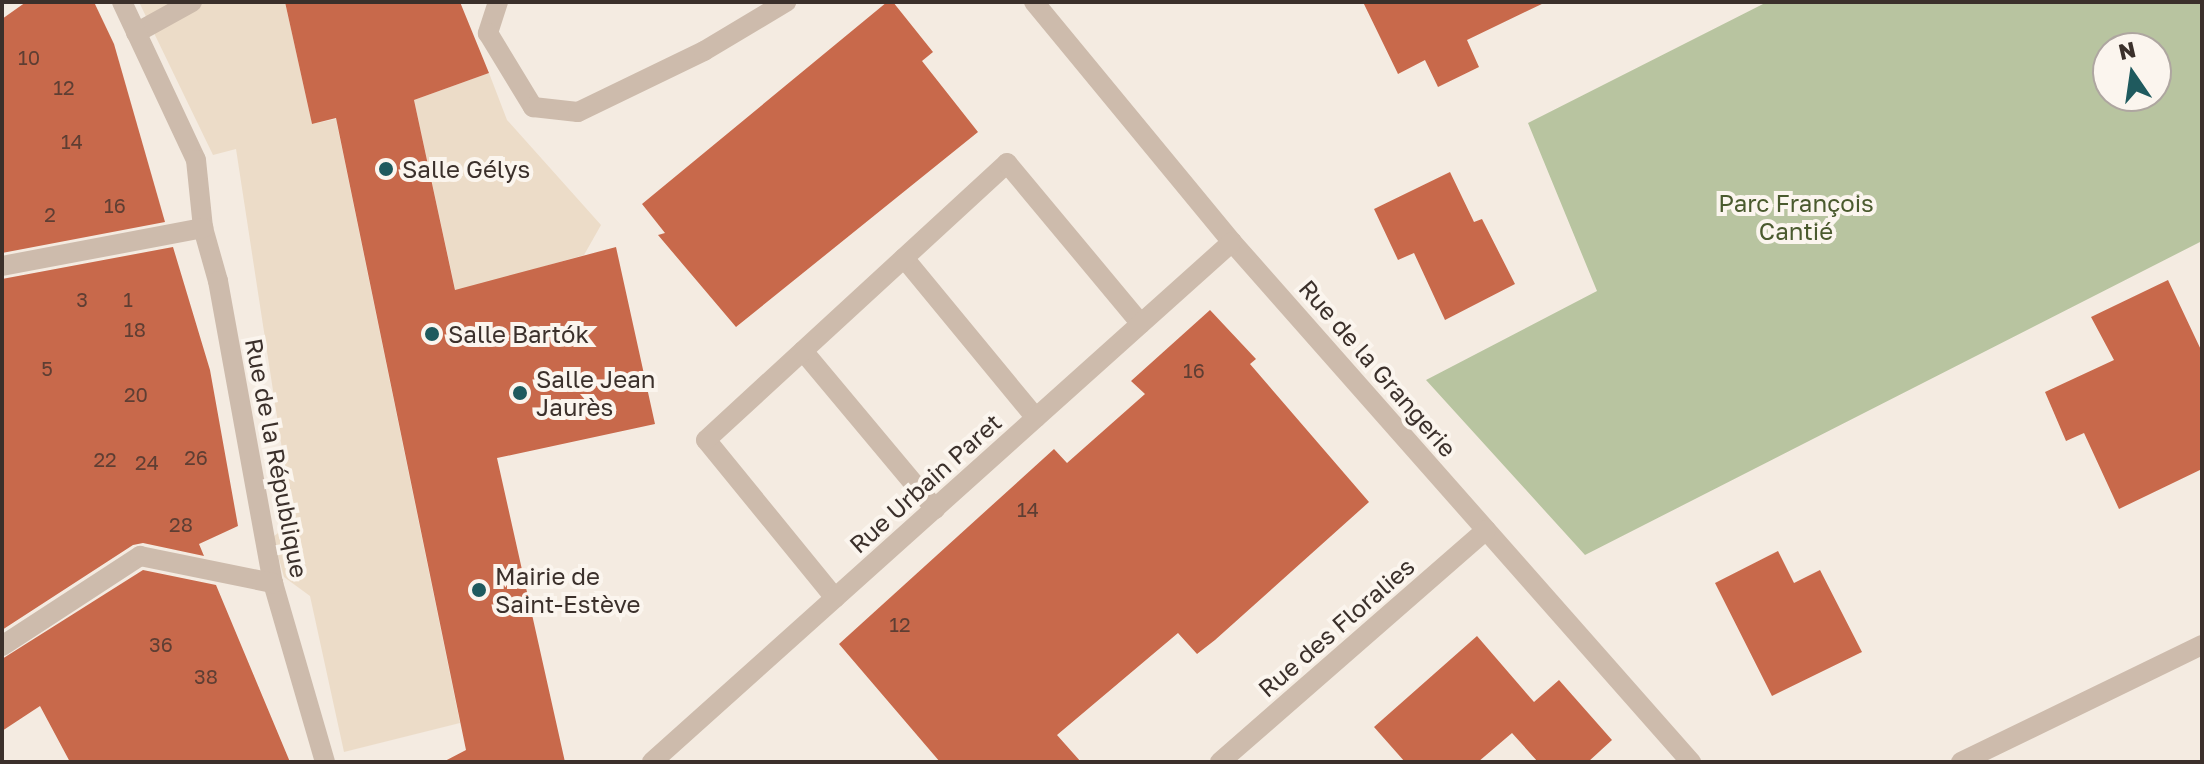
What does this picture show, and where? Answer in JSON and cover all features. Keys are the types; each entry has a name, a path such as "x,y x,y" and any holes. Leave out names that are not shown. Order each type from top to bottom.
{"street":[{"name":"Rue de la République","path":"122,2 196,160 203,228 218,281 273,583 325,762"},
{"path":"136,33 192,2"},
{"path":"498,2 488,33 533,107 578,112 704,51 786,2"},
{"name":"Rue de la Grangerie","path":"1034,2 1232,242 1691,762"},
{"path":"835,598 706,440 1007,163 1141,324"},
{"path":"2,266 203,228"},
{"name":"Rue Urbain Paret","path":"652,762 1232,242"},
{"path":"904,258 1036,418"},
{"path":"803,351 935,509"},
{"name":"Rue des Floralies","path":"1220,762 1486,530"},
{"path":"2,646 140,556 273,583"},
{"path":"1961,762 2202,645"}],"green space":[{"name":"Parc François Cantié","path":"1767,2 2202,2 2202,241 1585,555 1426,380 1597,291 1528,123"}],"shaded area":[{"path":"139,2 285,2 312,124 336,119 460,723 344,752 310,596 284,577 273,537 293,521 236,149 213,155"},
{"path":"489,73 507,120 601,225 584,255 535,269 467,344 414,100"}],"building":[{"path":"26,2 94,2 114,44 165,222 2,253 2,19"},
{"path":"285,2 460,2 489,73 414,100 455,290 616,247 655,424 497,458 565,762 443,762 466,750 336,118 312,124"},
{"path":"887,2 893,2 933,52 922,61 978,132 736,327 658,235 665,233 642,204"},
{"path":"1363,2 1546,2 1467,40 1479,67 1438,87 1425,60 1398,74"},
{"path":"1450,172 1474,222 1482,219 1515,284 1445,320 1414,253 1398,260 1374,209"},
{"path":"173,247 210,370 238,526 199,544 204,556 143,543 133,545 2,630 2,279"},
{"path":"2168,280 2202,352 2202,469 2119,509 2084,433 2066,441 2045,392 2114,360 2091,317"},
{"path":"1210,310 1256,359 1250,364 1369,502 1197,654 1178,633 1057,735 1081,762 940,762 839,644 1054,449 1067,463 1145,394 1131,381"},
{"path":"1778,551 1794,583 1820,570 1862,652 1772,696 1715,583"},
{"path":"143,570 216,585 290,762 70,762 40,706 2,731 2,659"},
{"path":"1477,636 1534,702 1559,680 1612,740 1588,762 1538,762 1512,733 1478,762 1405,762 1374,727"}],"place":[{"name":"Salle Gélys","path":"386,169"},
{"name":"Salle Bartók","path":"432,334"},
{"name":"Salle Jean Jaurès","path":"520,393"},
{"name":"Mairie de Saint-Estève","path":"479,590"}]}
